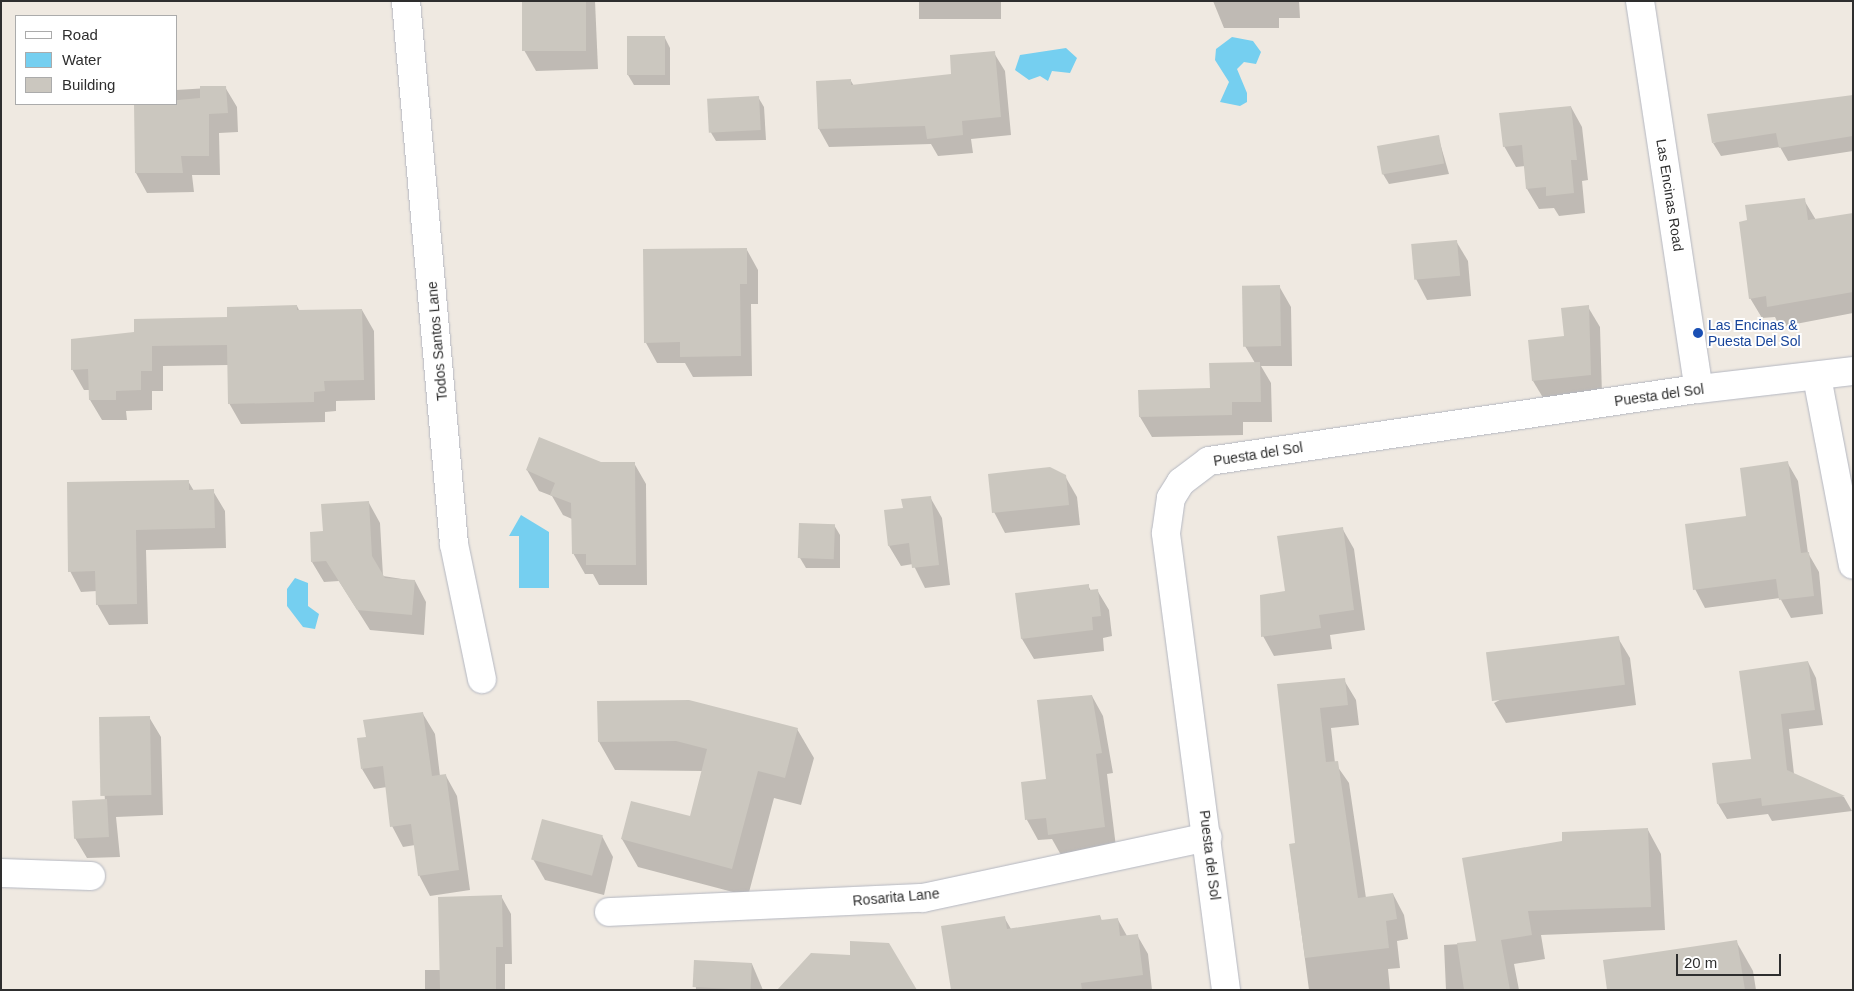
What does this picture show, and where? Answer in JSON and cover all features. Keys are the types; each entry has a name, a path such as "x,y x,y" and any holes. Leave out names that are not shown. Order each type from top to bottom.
{"street":[{"name":"Todos Santos Lane","path":"406,1 454,544 482,679"},
{"name":"Las Encinas Road","path":"1640,1 1699,389"},
{"name":"Puesta del Sol","path":"1226,990 1208,837 1166,533 1171,498 1193,470 1210,461 1699,389 1853,371"},
{"path":"1817,376 1853,565"},
{"name":"Rosarita Lane","path":"609,912 923,898 1208,837"},
{"path":"1,873 91,876"}],"water":[{"path":"1232,37 1253,41 1261,52 1256,64 1244,62 1237,69 1247,93 1247,102 1240,106 1220,102 1229,82 1215,60 1216,49"},
{"path":"1066,48 1077,58 1070,73 1052,71 1048,81 1040,76 1029,80 1015,70 1020,55"},
{"path":"521,515 549,532 549,588 519,588 519,536 509,536"},
{"path":"295,578 308,583 308,606 319,614 315,629 303,627 287,606 287,589"}],"building":[{"path":"522,1 586,1 586,51 522,51"},
{"path":"627,36 665,36 665,75 627,75"},
{"path":"995,51 1001,117 962,121 963,135 927,139 925,126 818,129 816,81 851,79 851,85 951,74 950,55"},
{"path":"200,86 226,86 228,113 209,114 209,156 181,156 183,173 135,173 134,105 178,105 178,100 200,98"},
{"path":"1853,95 1853,136 1779,148 1776,133 1712,143 1707,114"},
{"path":"759,96 761,130 709,133 707,99"},
{"path":"1571,106 1577,160 1571,160 1574,193 1546,196 1546,187 1526,189 1522,145 1503,147 1499,113"},
{"path":"1439,135 1444,164 1382,174 1377,146"},
{"path":"1805,198 1808,220 1853,213 1853,292 1767,307 1766,296 1749,299 1739,222 1747,220 1745,205"},
{"path":"1457,240 1460,276 1414,280 1411,244"},
{"path":"747,248 747,284 740,284 741,356 680,357 680,342 644,343 643,249"},
{"path":"1280,285 1281,346 1243,347 1242,286"},
{"path":"297,305 297,310 362,309 364,380 324,381 325,391 314,392 314,402 228,404 227,345 152,346 152,371 141,371 141,390 116,391 116,400 89,400 88,369 71,370 71,339 134,332 134,319 227,317 227,307"},
{"path":"1589,305 1591,375 1532,381 1528,340 1564,336 1561,308"},
{"path":"1260,362 1261,402 1232,402 1232,415 1139,417 1138,390 1210,388 1209,363"},
{"path":"539,437 601,462 635,462 636,565 586,565 586,554 572,554 571,503 550,495 555,483 526,470"},
{"path":"1788,461 1801,553 1809,552 1814,596 1779,600 1776,579 1693,590 1685,524 1746,516 1740,468"},
{"path":"1050,467 1066,475 1069,505 992,513 988,474"},
{"path":"189,480 189,490 214,489 215,528 136,530 137,604 96,605 95,571 68,572 67,482"},
{"path":"931,496 939,565 912,568 909,543 888,546 884,510 903,508 901,499"},
{"path":"369,501 372,556 385,578 415,580 412,615 357,610 326,561 311,562 310,532 323,531 321,504"},
{"path":"799,523 835,524 834,559 798,558"},
{"path":"1343,527 1354,610 1319,615 1321,628 1261,637 1260,595 1285,591 1277,536"},
{"path":"1089,584 1089,590 1098,589 1101,616 1092,617 1093,630 1021,639 1015,593"},
{"path":"1619,636 1625,685 1492,701 1486,652"},
{"path":"1808,661 1815,710 1781,714 1787,770 1845,796 1762,806 1761,798 1717,804 1712,763 1751,759 1739,671"},
{"path":"1345,678 1348,705 1320,708 1326,762 1338,761 1358,898 1393,893 1397,919 1386,921 1389,948 1305,958 1289,844 1295,843 1277,684"},
{"path":"1092,695 1102,753 1096,754 1105,827 1048,835 1046,818 1025,820 1021,782 1046,779 1037,700"},
{"path":"689,700 798,728 785,778 758,771 732,869 621,839 631,801 690,816 707,749 676,741 598,742 597,701"},
{"path":"423,712 432,776 446,774 459,870 418,876 411,824 390,827 383,766 361,769 357,738 366,737 363,720"},
{"path":"150,716 151,795 100,796 99,717"},
{"path":"107,799 109,837 74,839 72,801"},
{"path":"542,819 603,835 592,876 531,860"},
{"path":"1648,828 1651,907 1528,911 1532,935 1501,940 1510,990 1464,990 1457,943 1476,941 1462,858 1562,841 1562,832"},
{"path":"502,895 503,947 496,947 496,990 440,990 438,897"},
{"path":"1100,915 1101,920 1118,918 1120,936 1138,934 1143,975 1081,983 1082,990 951,990 941,926 1005,916 1007,929"},
{"path":"1737,940 1745,990 1607,990 1603,960"},
{"path":"850,941 889,943 917,990 777,990 811,953 850,955"},
{"path":"694,960 752,963 751,990 693,987"}],"place":[{"name":"Las Encinas & Puesta Del Sol","path":"1698,333"}]}
